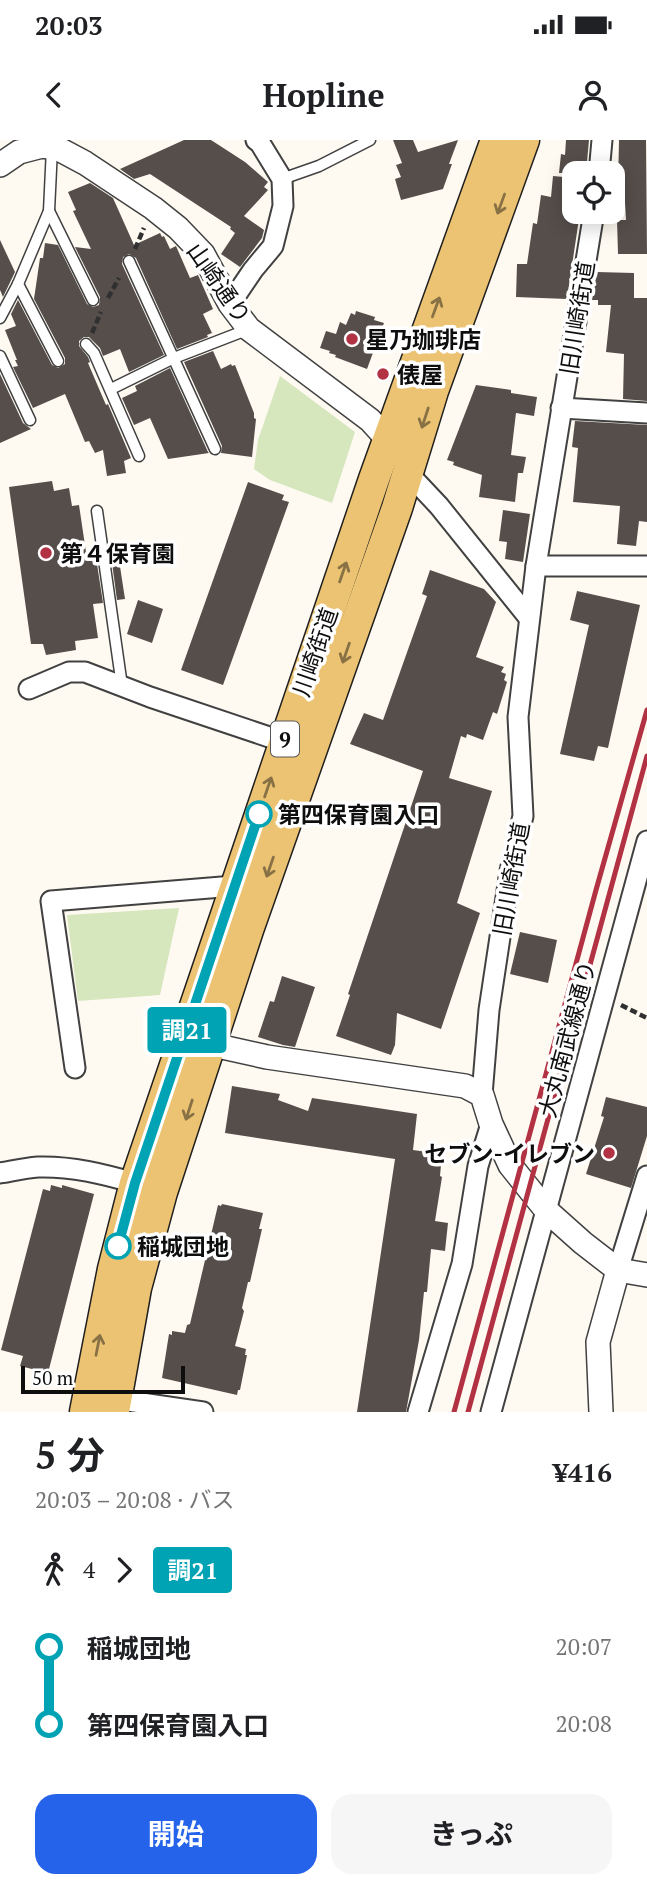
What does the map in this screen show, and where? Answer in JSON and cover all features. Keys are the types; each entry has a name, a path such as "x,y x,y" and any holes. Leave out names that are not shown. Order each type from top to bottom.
{"main road":[{"name":"川崎街道","path":"100,1404 155,1216 234,887 374,479 496,140"},
{"name":"川崎街道","path":"100,1404 113,1269 135,1183 197,1041 290,809 397,508 433,391 524,140"}],"street":[{"path":"230,303 272,246 283,206 282,179 256,140"},
{"path":"599,161 601,140"},
{"path":"0,165 19,152 56,145"},
{"name":"山崎通り","path":"56,145 153,208 178,228 203,254 230,303 249,329 370,420 388,441 407,472"},
{"name":"旧川崎街道","path":"592,224 529,618 518,717 523,816 510,871 489,1010 482,1095 491,1124 510,1165 546,1210 618,1270"},
{"path":"561,408 647,413"},
{"path":"407,472 439,506 529,618"},
{"path":"536,566 647,565"},
{"path":"29,689 69,672 85,672 284,742"},
{"name":"大丸南武線通り","path":"491,1412 647,841"},
{"path":"75,1068 51,901 234,887"},
{"path":"197,1041 267,1056 465,1086 482,1095"},
{"path":"418,1412 461,1264 478,1166 491,1124"},
{"path":"0,1173 36,1167 63,1168 94,1172 135,1183"},
{"path":"601,1412 598,1342 647,1176"},
{"path":"618,1270 647,1275"},
{"path":"100,1404 203,1412"}],"lane":[{"path":"282,179 319,166 370,140"},
{"path":"0,318 18,284 49,211 56,145"},
{"path":"49,211 93,300"},
{"path":"129,261 215,449"},
{"path":"18,284 58,361"},
{"path":"111,389 174,358 249,329"},
{"path":"86,344 94,353 139,456"},
{"path":"0,356 30,420"},
{"path":"97,512 122,687"}],"path":[{"path":"86,344 153,208"},
{"path":"604,998 647,1018"}],"green space":[{"path":"280,376 355,432 332,503 270,480 254,469 258,440"},
{"path":"179,908 160,995 78,1001 67,915"}],"building":[{"path":"184,140 211,140 245,162 268,182 264,187 268,190 244,216 264,230 262,238 240,267 221,254 235,233 231,227 150,174 134,179 120,169"},
{"path":"393,140 413,140 418,152 458,140 443,189 401,200 395,179 401,177 396,165 402,163"},
{"path":"566,140 589,140 587,161 562,161 562,173 559,173 561,154 565,155"},
{"path":"619,140 646,140 647,254 618,254 617,224 625,224 626,220 625,161 619,161"},
{"path":"553,176 562,177 562,224 578,224 567,299 516,297 517,264 527,264 533,223 537,224 541,195 551,197"},
{"path":"90,183 113,198 134,245 160,233 170,249 176,246 190,278 198,275 213,309 203,314 212,333 177,349 136,258 129,254 123,257 122,264 164,355 129,372 120,349 103,356 100,348 89,337 79,341 131,458 124,461 126,473 107,476 103,450 95,453 89,441 85,442 65,394 33,408 13,367 18,366 17,360 5,330 16,326 11,314 18,300 52,365 58,368 65,364 65,358 34,299 45,243 58,245 87,304 93,307 99,305 100,297 75,247 91,249 73,211 76,210 68,192"},
{"path":"0,240 15,272 3,297 0,290"},
{"path":"597,272 634,273 634,298 647,298 647,401 623,399 624,354 606,352 611,305 598,305 598,300 592,300"},
{"path":"356,311 384,323 367,369 320,348 326,331 336,334 340,322 346,325 351,313 355,315"},
{"path":"213,351 221,369 235,365 254,413 256,419 252,457 221,453 222,446 184,362"},
{"path":"170,368 209,453 168,459 150,418 134,425 122,398 137,391 135,386"},
{"path":"0,374 23,423 31,429 0,443"},
{"path":"476,385 537,397 534,416 516,413 511,455 526,457 523,473 518,473 515,502 479,497 482,475 453,465 454,462 447,460"},
{"path":"575,421 647,425 647,522 639,521 636,546 617,544 620,506 573,502 578,448 572,447"},
{"path":"52,481 54,491 69,488 72,506 79,505 86,552 95,551 103,603 93,604 98,638 75,641 76,650 46,655 43,644 31,644 9,487"},
{"path":"248,482 284,495 282,500 289,502 223,685 181,670"},
{"path":"503,510 530,514 523,562 505,559 507,542 499,541"},
{"path":"117,547 125,599 117,600 110,548"},
{"path":"430,570 484,589 496,602 476,657 504,667 501,672 506,674 504,680 507,682 497,714 493,712 483,740 467,734 466,738 461,736 449,778 492,791 457,903 480,913 441,1029 397,1013 395,1045 391,1055 336,1036 423,771 350,744 364,713 383,720 427,596 422,594"},
{"path":"577,591 640,605 608,748 598,746 594,761 560,754 589,625 570,620"},
{"path":"138,600 163,609 152,643 127,634"},
{"path":"520,932 557,940 548,983 510,974"},
{"path":"282,976 315,987 295,1047 258,1037"},
{"path":"232,1086 280,1094 278,1100 308,1111 312,1098 417,1114 413,1150 442,1154 442,1177 435,1221 448,1223 445,1251 431,1249 427,1292 424,1292 419,1340 406,1412 357,1412 395,1159 225,1133"},
{"path":"606,1097 647,1107 647,1136 631,1188 586,1174 604,1117 601,1116"},
{"path":"51,1185 62,1188 62,1185 94,1194 48,1373 20,1366 23,1356 1,1350 43,1189 50,1191"},
{"path":"218,1205 263,1213 259,1229 262,1229 235,1346 246,1349 247,1355 237,1395 162,1378 169,1334 172,1335 172,1331 185,1333 187,1325 190,1324"}],"railway":[{"path":"454,1412 647,710"},
{"path":"468,1412 647,756"}],"bus line":[{"name":"調21","path":"118,1246 135,1183 259,814"}],"place":[{"name":"星乃珈琲店","path":"352,339"},
{"name":"俵屋","path":"383,374"},
{"name":"第４保育園","path":"46,553"},
{"name":"第四保育園入口","path":"259,814"},
{"name":"セブン-イレブン","path":"609,1153"},
{"name":"稲城団地","path":"118,1246"}]}
